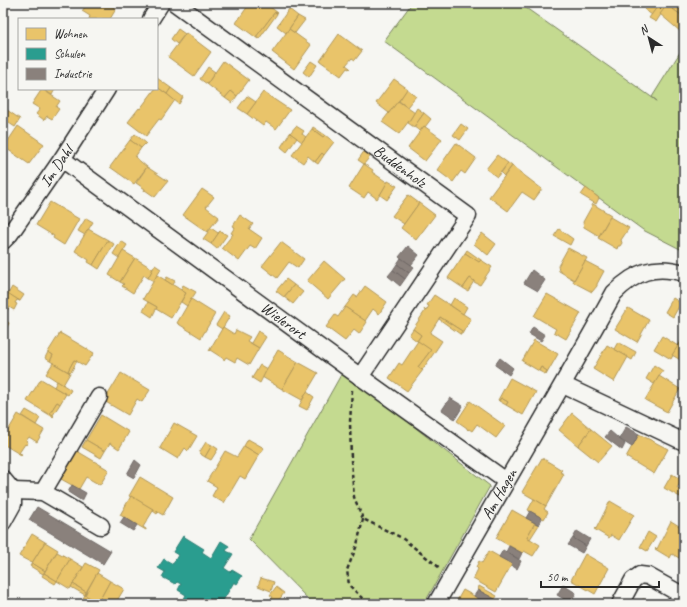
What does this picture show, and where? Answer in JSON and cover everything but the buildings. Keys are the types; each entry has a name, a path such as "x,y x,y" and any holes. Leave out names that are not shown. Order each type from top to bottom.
{"street":[{"path":"152,18 161,3"},
{"name":"Buddenholz","path":"175,3 468,216 357,374"},
{"name":"Im Dahl","path":"3,241 10,234 62,160 106,90"},
{"name":"Wielerort","path":"62,160 506,481"},
{"name":"Am Hagen","path":"436,604 563,385 614,293 626,281 649,271 663,268 684,273"},
{"path":"563,385 684,442"},
{"path":"43,492 99,397"},
{"path":"3,522 13,504 8,485 43,492 101,526"},
{"path":"620,604 634,580 640,575 648,576 684,596"}],"path":[{"path":"357,374 350,422 351,460 354,497 363,519 357,545 347,570 349,586 368,604"},
{"path":"363,519 402,538 452,577"}],"green space":[{"path":"412,3 519,3 657,101 652,97 684,46 684,251 643,230 384,41"},
{"path":"342,373 357,382 490,486 424,604 313,604 249,539"}]}
